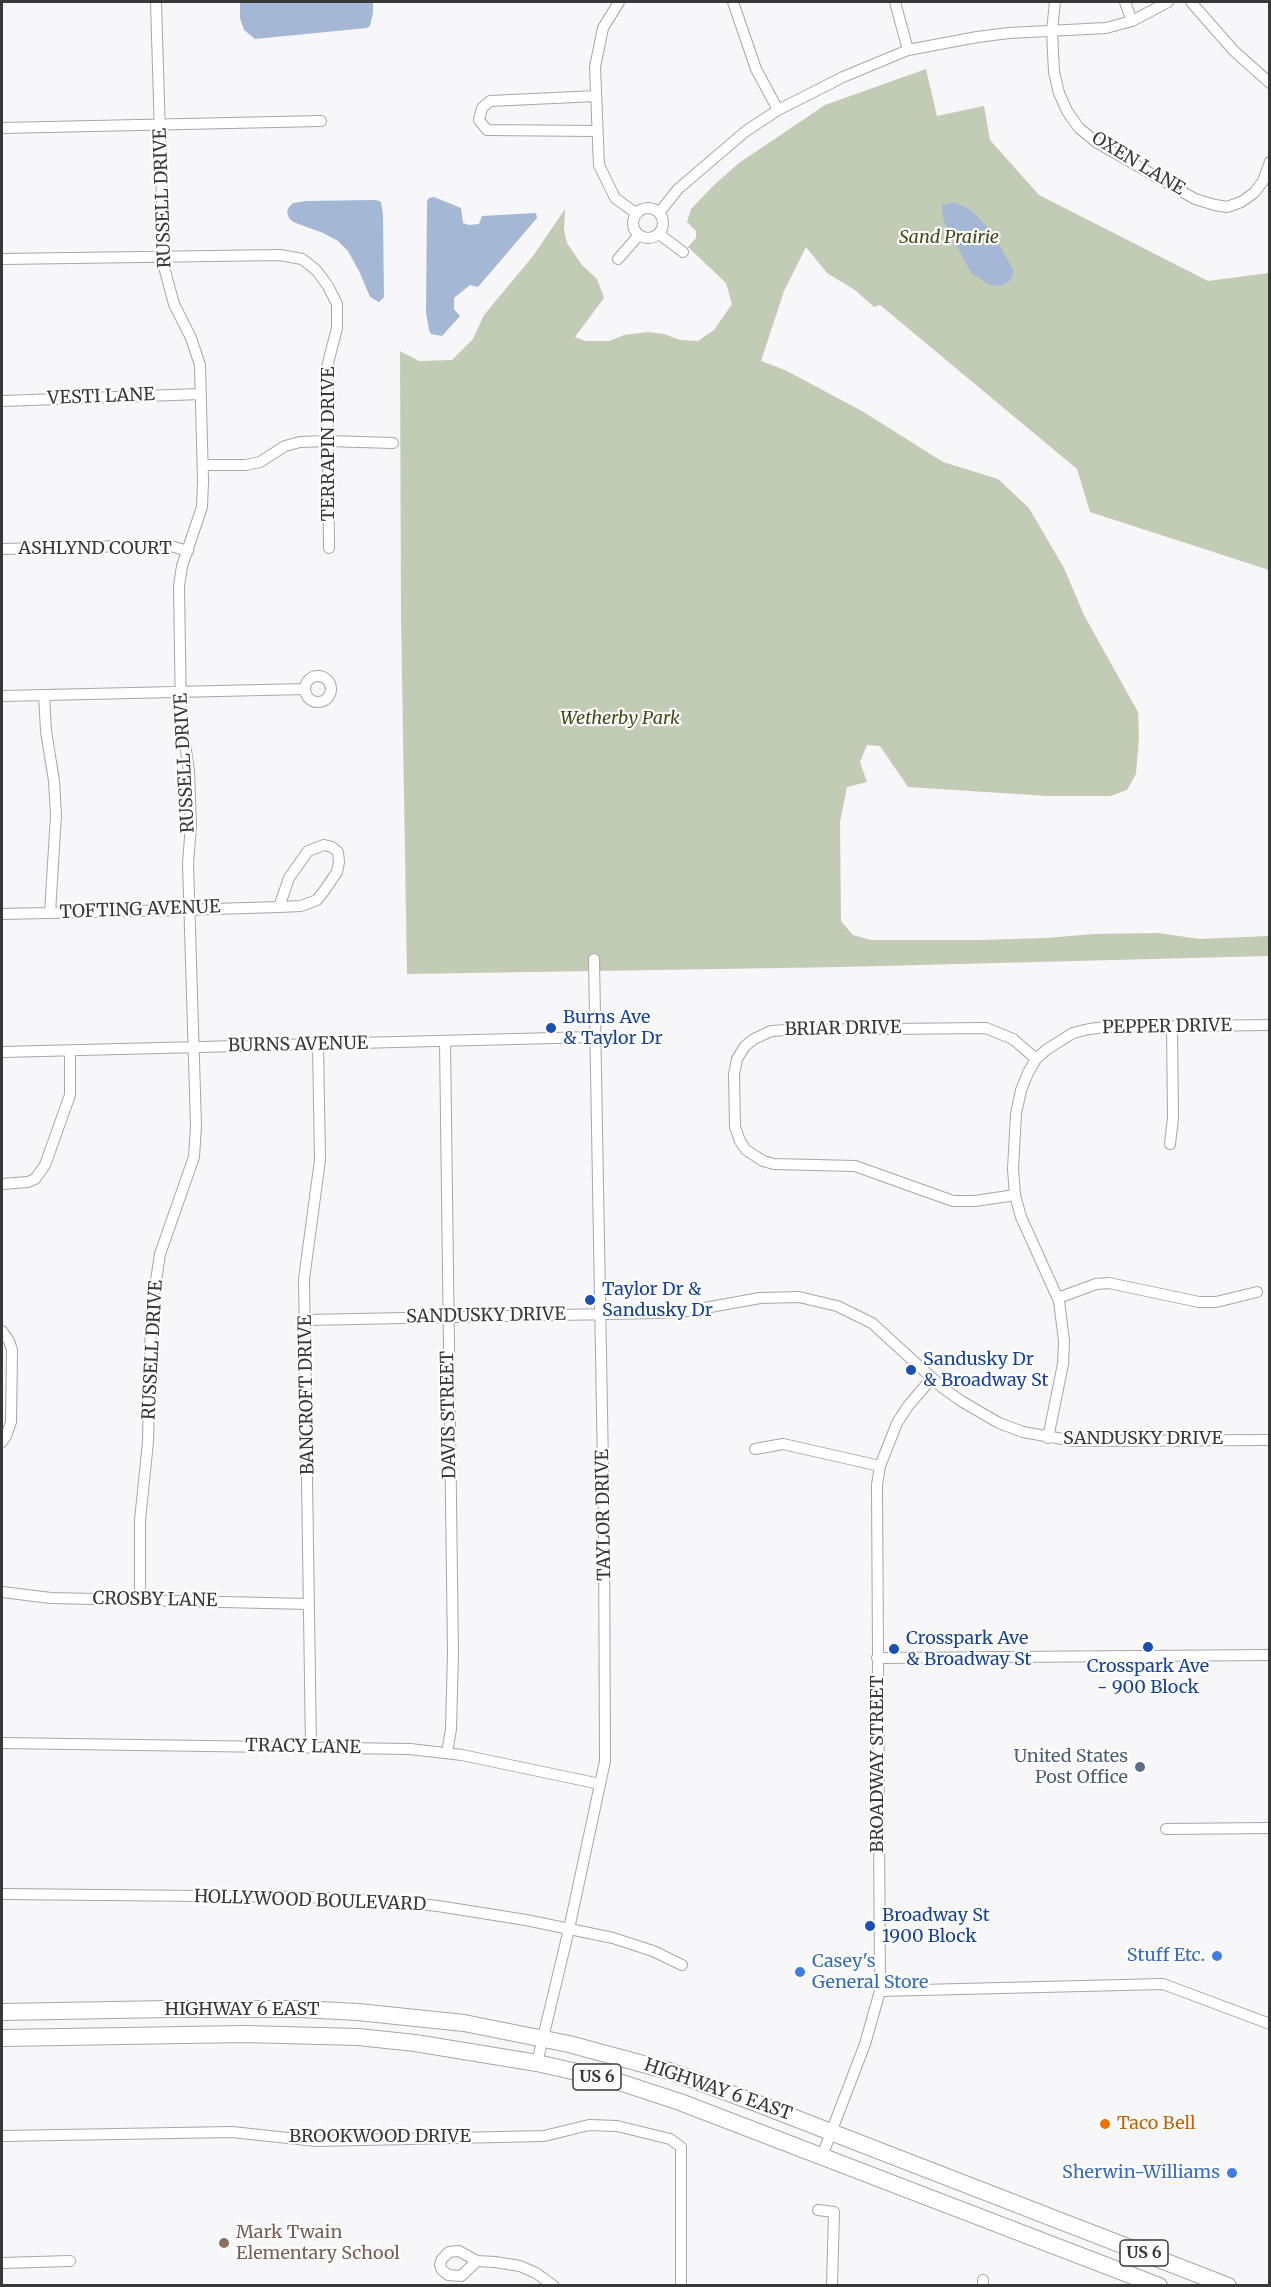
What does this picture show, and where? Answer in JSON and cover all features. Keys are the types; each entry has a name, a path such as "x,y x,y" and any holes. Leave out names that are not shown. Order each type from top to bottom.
{"main road":[{"name":"HIGHWAY 6 EAST","path":"2,2012 168,2009 346,2011 454,2022 543,2039 669,2071 832,2131 1228,2286"},
{"name":"HIGHWAY 6 EAST","path":"2,2038 234,2034 347,2037 415,2043 537,2063 616,2081 680,2102 1160,2286"}],"street":[{"name":"RUSSELL DRIVE","path":"140,1600 140,1520 148,1442 151,1314 160,1254 194,1157 196,1126 188,863 191,825 189,771 181,716 179,586 182,566 202,507 200,365 191,338 168,287 164,256 156,2"},
{"path":"619,2 603,28 595,67 599,165 615,198 636,214"},
{"path":"733,2 756,69 778,110"},
{"path":"895,2 908,50"},
{"name":"OXEN LANE","path":"1055,2 1054,72 1059,93 1067,111 1079,128 1096,142 1195,199 1227,207 1241,202 1254,193 1263,181 1269,162"},
{"path":"1125,2 1132,21"},
{"path":"659,213 678,189 746,131 778,110 843,77 908,50 977,37 1106,28 1132,21 1168,2"},
{"path":"1191,2 1234,51 1269,82"},
{"path":"596,96 490,101 482,108 479,120 487,130 597,131"},
{"path":"2,128 321,121"},
{"path":"643,209 652,209 659,213 663,220 659,234 653,238 639,235 634,229 633,221 636,214 643,209"},
{"path":"659,234 683,252"},
{"path":"618,259 639,235"},
{"name":"TERRAPIN DRIVE","path":"2,259 280,255 302,259 316,270 328,286 337,304 337,328 327,367 329,548"},
{"name":"VESTI LANE","path":"2,400 201,394"},
{"path":"202,465 246,465 260,462 285,446 300,442 393,443"},
{"name":"ASHLYND COURT","path":"2,549 167,545 188,551"},
{"path":"2,696 305,689"},
{"path":"44,695 56,815 50,913"},
{"name":"TOFTING AVENUE","path":"2,914 279,907 301,906 316,900 337,872 338,852 324,845 308,851 289,878 279,907"},
{"name":"TAYLOR DRIVE","path":"537,2063 605,1761 594,959"},
{"name":"PEPPER DRIVE","path":"1048,1438 1063,1364 1063,1319 1058,1298 1021,1217 1015,1195 1013,1169 1016,1114 1021,1090 1036,1059 1060,1041 1089,1029 1269,1025"},
{"path":"1170,1144 1173,1118 1172,1026"},
{"name":"BRIAR DRIVE","path":"1015,1195 975,1201 953,1201 855,1166 774,1164 763,1161 746,1150 735,1127 736,1059 754,1038 771,1031 970,1027 986,1028 1013,1039 1036,1059"},
{"name":"BURNS AVENUE","path":"2,1052 594,1037"},
{"name":"DAVIS STREET","path":"445,1041 453,1705 447,1753"},
{"name":"BANCROFT DRIVE","path":"311,1747 305,1266 321,1141 318,1044"},
{"path":"2,1184 28,1182 34,1179 45,1166 70,1095 70,1051"},
{"path":"1058,1298 1096,1284 1110,1283 1199,1302 1216,1302 1257,1292"},
{"name":"SANDUSKY DRIVE","path":"305,1320 688,1311 778,1296 820,1300 854,1313 872,1323 932,1378 961,1401 980,1413 1023,1432 1048,1438 1094,1442 1269,1440"},
{"path":"2,1331 12,1350 11,1422 2,1442"},
{"name":"BROADWAY STREET","path":"822,2156 865,2044 880,1991 876,1503 880,1466 897,1423 932,1378"},
{"path":"755,1449 783,1444 880,1466"},
{"name":"CROSBY LANE","path":"2,1592 51,1598 309,1604"},
{"path":"877,1658 1269,1654"},
{"name":"TRACY LANE","path":"2,1743 391,1748 447,1753 600,1784"},
{"path":"1166,1829 1269,1828"},
{"name":"HOLLYWOOD BOULEVARD","path":"2,1894 306,1897 388,1901 464,1910 613,1938 653,1951 682,1965"},
{"path":"880,1991 1163,1984 1269,2024"},
{"name":"BROOKWOOD DRIVE","path":"2,2136 232,2132 316,2141 544,2136 599,2124 617,2126 670,2139 681,2147 681,2286"},
{"path":"818,2210 834,2212 832,2286"},
{"path":"2,2263 70,2261"},
{"path":"477,2261 520,2266 536,2273 554,2286"}],"green space":[{"path":"926,69 937,116 984,106 990,140 1039,195 1208,281 1269,273 1269,570 1090,512 1077,469 880,305 874,307 855,290 827,273 806,247 784,291 761,361 785,370 862,411 943,462 998,479 1029,508 1064,568 1084,615 1138,712 1139,737 1136,774 1127,790 1110,796 1048,796 908,787 880,746 867,745 860,762 867,782 847,787 840,822 841,921 853,935 871,940 981,940 1158,933 1200,939 1269,936 1269,956 842,967 407,974 401,616 400,351 419,361 452,360 473,339 484,315 533,256 565,209 564,230 567,243 582,265 597,279 604,298 575,337 585,341 609,341 624,335 648,332 664,334 680,340 698,341 714,330 732,304 726,283 688,247 696,238 696,231 687,222 691,209 739,163 825,105"}],"water":[{"path":"240,2 373,2 373,13 370,26 367,28 255,39 244,30 240,18"},
{"path":"434,197 461,208 463,223 469,225 479,224 482,216 536,213 537,218 478,287 470,285 454,298 454,309 460,316 442,336 431,334 426,313 427,201"},
{"path":"376,200 381,202 383,215 384,297 379,302 370,297 348,251 338,241 293,222 287,212 293,203 306,201"},
{"path":"954,202 971,210 992,232 1014,271 1011,280 1001,286 990,285 971,273 943,219 942,205"}],"place":[{"name":"Burns Ave & Taylor Dr","path":"551,1028"},
{"name":"Taylor Dr & Sandusky Dr","path":"590,1300"},
{"name":"Sandusky Dr & Broadway St","path":"911,1370"},
{"name":"Crosspark Ave - 900 Block","path":"1148,1647"},
{"name":"Crosspark Ave & Broadway St","path":"894,1649"},
{"name":"United States Post Office","path":"1140,1767"},
{"name":"Broadway St 1900 Block","path":"870,1926"},
{"name":"Stuff Etc.","path":"1217,1956"},
{"name":"Casey's General Store","path":"800,1972"},
{"name":"Taco Bell","path":"1105,2124"},
{"name":"Sherwin-Williams","path":"1232,2173"},
{"name":"Mark Twain Elementary School","path":"224,2243"}],"park label":[{"name":"Sand Prairie","path":"949,238"},
{"name":"Wetherby Park","path":"620,719"}]}
